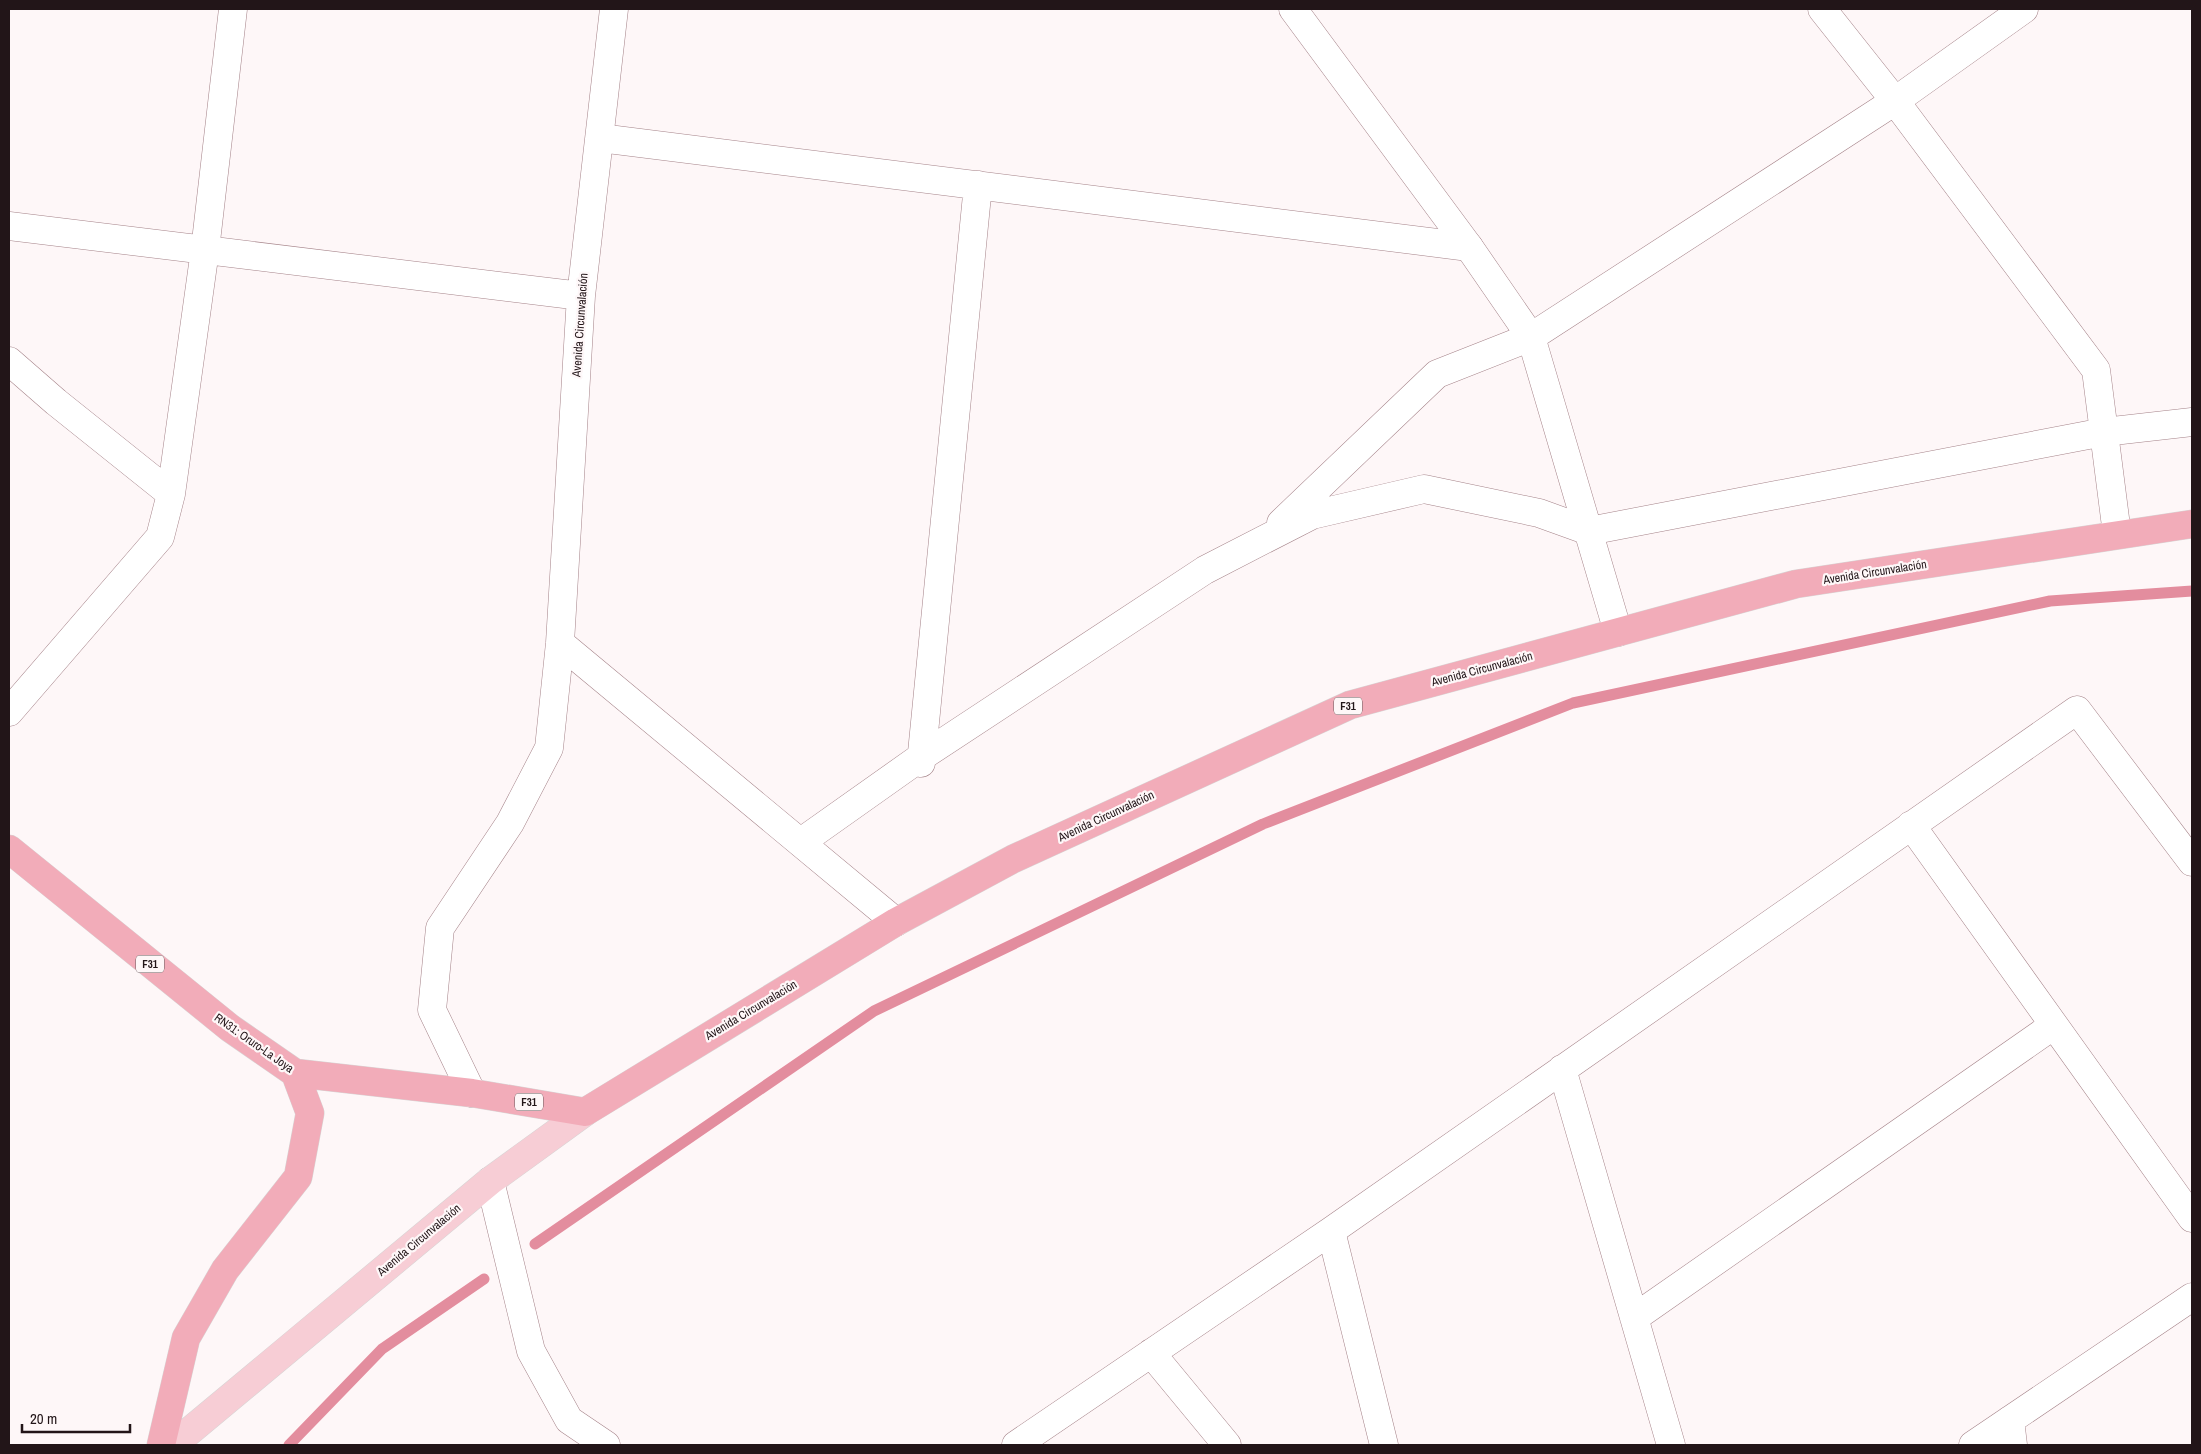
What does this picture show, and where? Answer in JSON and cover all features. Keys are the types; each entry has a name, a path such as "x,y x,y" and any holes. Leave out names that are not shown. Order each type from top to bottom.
{"highway":[{"name":"Avenida Circunvalación","path":"585,1112 896,922 1013,858 1350,705 1796,584 2192,524"},
{"name":"RN31: Oruro-La Joya","path":"9,849 230,1028 295,1073 472,1093 585,1112"},
{"path":"160,1445 186,1338 225,1270 298,1177 310,1113 295,1073"}],"main road":[{"name":"Avenida Circunvalación","path":"173,1445 490,1182 585,1112"}],"street":[{"path":"9,712 160,537 171,494 205,250 233,9"},
{"name":"Avenida Circunvalación","path":"472,1093 432,1010 440,928 510,823 549,748 560,643 581,296 614,9"},
{"path":"1293,9 1469,247 1531,337 1618,632"},
{"path":"1822,9 1895,101 2096,370 2117,534"},
{"path":"1262,541 1437,374 1531,337 1895,101 2024,9"},
{"path":"600,138 1469,247"},
{"path":"921,760 978,185"},
{"path":"9,226 581,296"},
{"path":"9,361 56,402 171,494"},
{"path":"801,842 1205,570 1312,515 1424,488 1539,513 1588,531 2104,432 2192,422"},
{"path":"560,643 896,922"},
{"path":"1016,1445 1331,1231 2077,710 2192,862"},
{"path":"1911,825 2192,1218"},
{"path":"1634,1318 2054,1025"},
{"path":"1562,1070 1671,1445"},
{"path":"490,1182 530,1351 569,1420 606,1445"},
{"path":"1331,1231 1384,1445"},
{"path":"1974,1445 2012,1433 2192,1297"},
{"path":"1151,1353 1227,1445"}],"waterway":[{"path":"535,1244 874,1011 1263,824 1573,703 2050,601 2192,591"},
{"path":"289,1445 382,1349 484,1279"}]}
